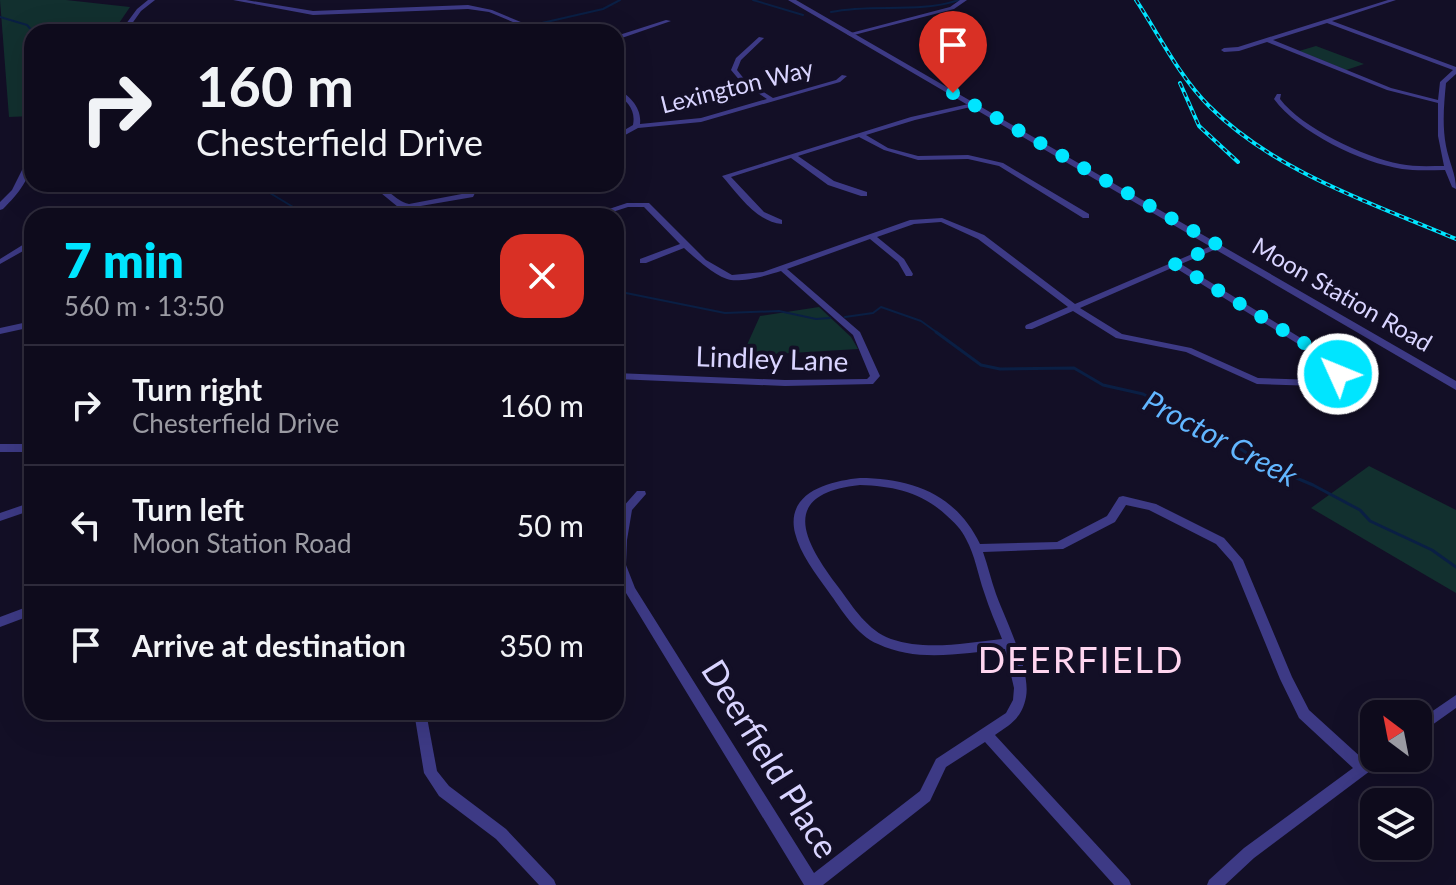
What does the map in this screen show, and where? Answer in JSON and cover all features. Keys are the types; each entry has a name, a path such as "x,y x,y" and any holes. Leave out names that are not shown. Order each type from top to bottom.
{"street":[{"path":"129,24 144,0"},
{"path":"139,10 152,0"},
{"path":"236,0 324,13 468,7 490,11 522,24"},
{"path":"468,7 480,0"},
{"name":"Moon Station Road","path":"791,0 1218,245 1456,386"},
{"path":"850,34 952,8 964,0"},
{"path":"1224,50 1239,49 1393,0"},
{"path":"624,35 668,21"},
{"path":"1327,21 1456,70 1443,82 1439,135 1455,183"},
{"path":"761,38 738,59 734,70 743,81 772,100"},
{"path":"1268,40 1389,89 1440,102"},
{"name":"Lexington Way","path":"636,126 687,123 838,81 844,76"},
{"path":"1279,95 1278,102 1291,115 1356,150 1400,166 1449,168"},
{"path":"624,97 637,109 636,126 624,133"},
{"path":"779,222 761,214 726,176 973,105"},
{"path":"861,135 886,149 918,158 968,157 1001,164 1086,216"},
{"path":"793,156 831,183 864,194"},
{"path":"0,207 16,191 24,176"},
{"path":"384,192 401,205 409,206 470,195 472,192"},
{"path":"617,208 646,205 710,267 731,278 748,278 871,236 942,220 966,229 1073,307 1119,336 1188,350 1257,381 1317,383 1335,378 1337,369 1330,360 1175,264"},
{"path":"871,236 901,261 909,274"},
{"path":"643,261 686,244"},
{"path":"1029,327 1218,245"},
{"path":"0,262 24,248"},
{"name":"Lindley Lane","path":"624,376 785,383 870,382 875,376 857,334 782,268"},
{"path":"0,331 24,326"},
{"path":"0,448 24,448"},
{"name":"Deerfield Place","path":"624,575 630,590 812,884 925,796 941,763 1011,717 1018,706 1020,688 1008,644 968,531 920,490 889,484 856,482 827,488 806,502 799,521 801,536 815,561 868,632 890,644 917,650 1008,644"},
{"name":"Deerfield Place","path":"624,524 627,508 641,494"},
{"path":"975,548 1059,546 1111,519 1123,500 1152,507 1220,541 1237,560 1286,679 1304,714 1360,765"},
{"path":"0,517 24,509"},
{"path":"0,622 24,613"},
{"path":"1432,719 1456,701"},
{"path":"421,720 431,773 444,791 501,834 549,885"},
{"path":"987,735 1124,885"},
{"path":"1214,885 1249,853 1360,770"}],"green space":[{"path":"0,0 66,0 130,7 118,24 24,24 24,116 9,117"},
{"path":"1316,46 1364,64 1346,70 1299,51"},
{"path":"819,307 851,337 858,349 742,356 760,316"},
{"path":"1369,466 1456,510 1456,593 1311,508"}],"waterway":[{"path":"542,23 603,9 620,0"},
{"path":"753,0 803,15"},
{"path":"831,12 927,7 959,0"},
{"name":"Proctor Creek","path":"0,17 24,24"},
{"name":"Proctor Creek","path":"268,192 295,208"},
{"name":"Proctor Creek","path":"624,293 725,313 779,311 816,319 830,318"},
{"name":"Proctor Creek","path":"845,317 873,313 881,307 921,321 939,334"},
{"name":"Proctor Creek","path":"936,332 981,365 1000,369 1074,368 1103,385 1143,394 1223,437 1263,464 1313,485 1360,510 1370,521 1432,550 1456,567"}],"railway":[{"path":"1136,0 1188,82 1235,129 1264,150 1326,184 1456,239"},
{"path":"1180,83 1199,126 1238,162"}],"district":[{"name":"DEERFIELD","path":"1081,660"}],"route":[{"path":"953,93 1218,245 1175,264 1322,354 1336,366 1338,374"}]}
